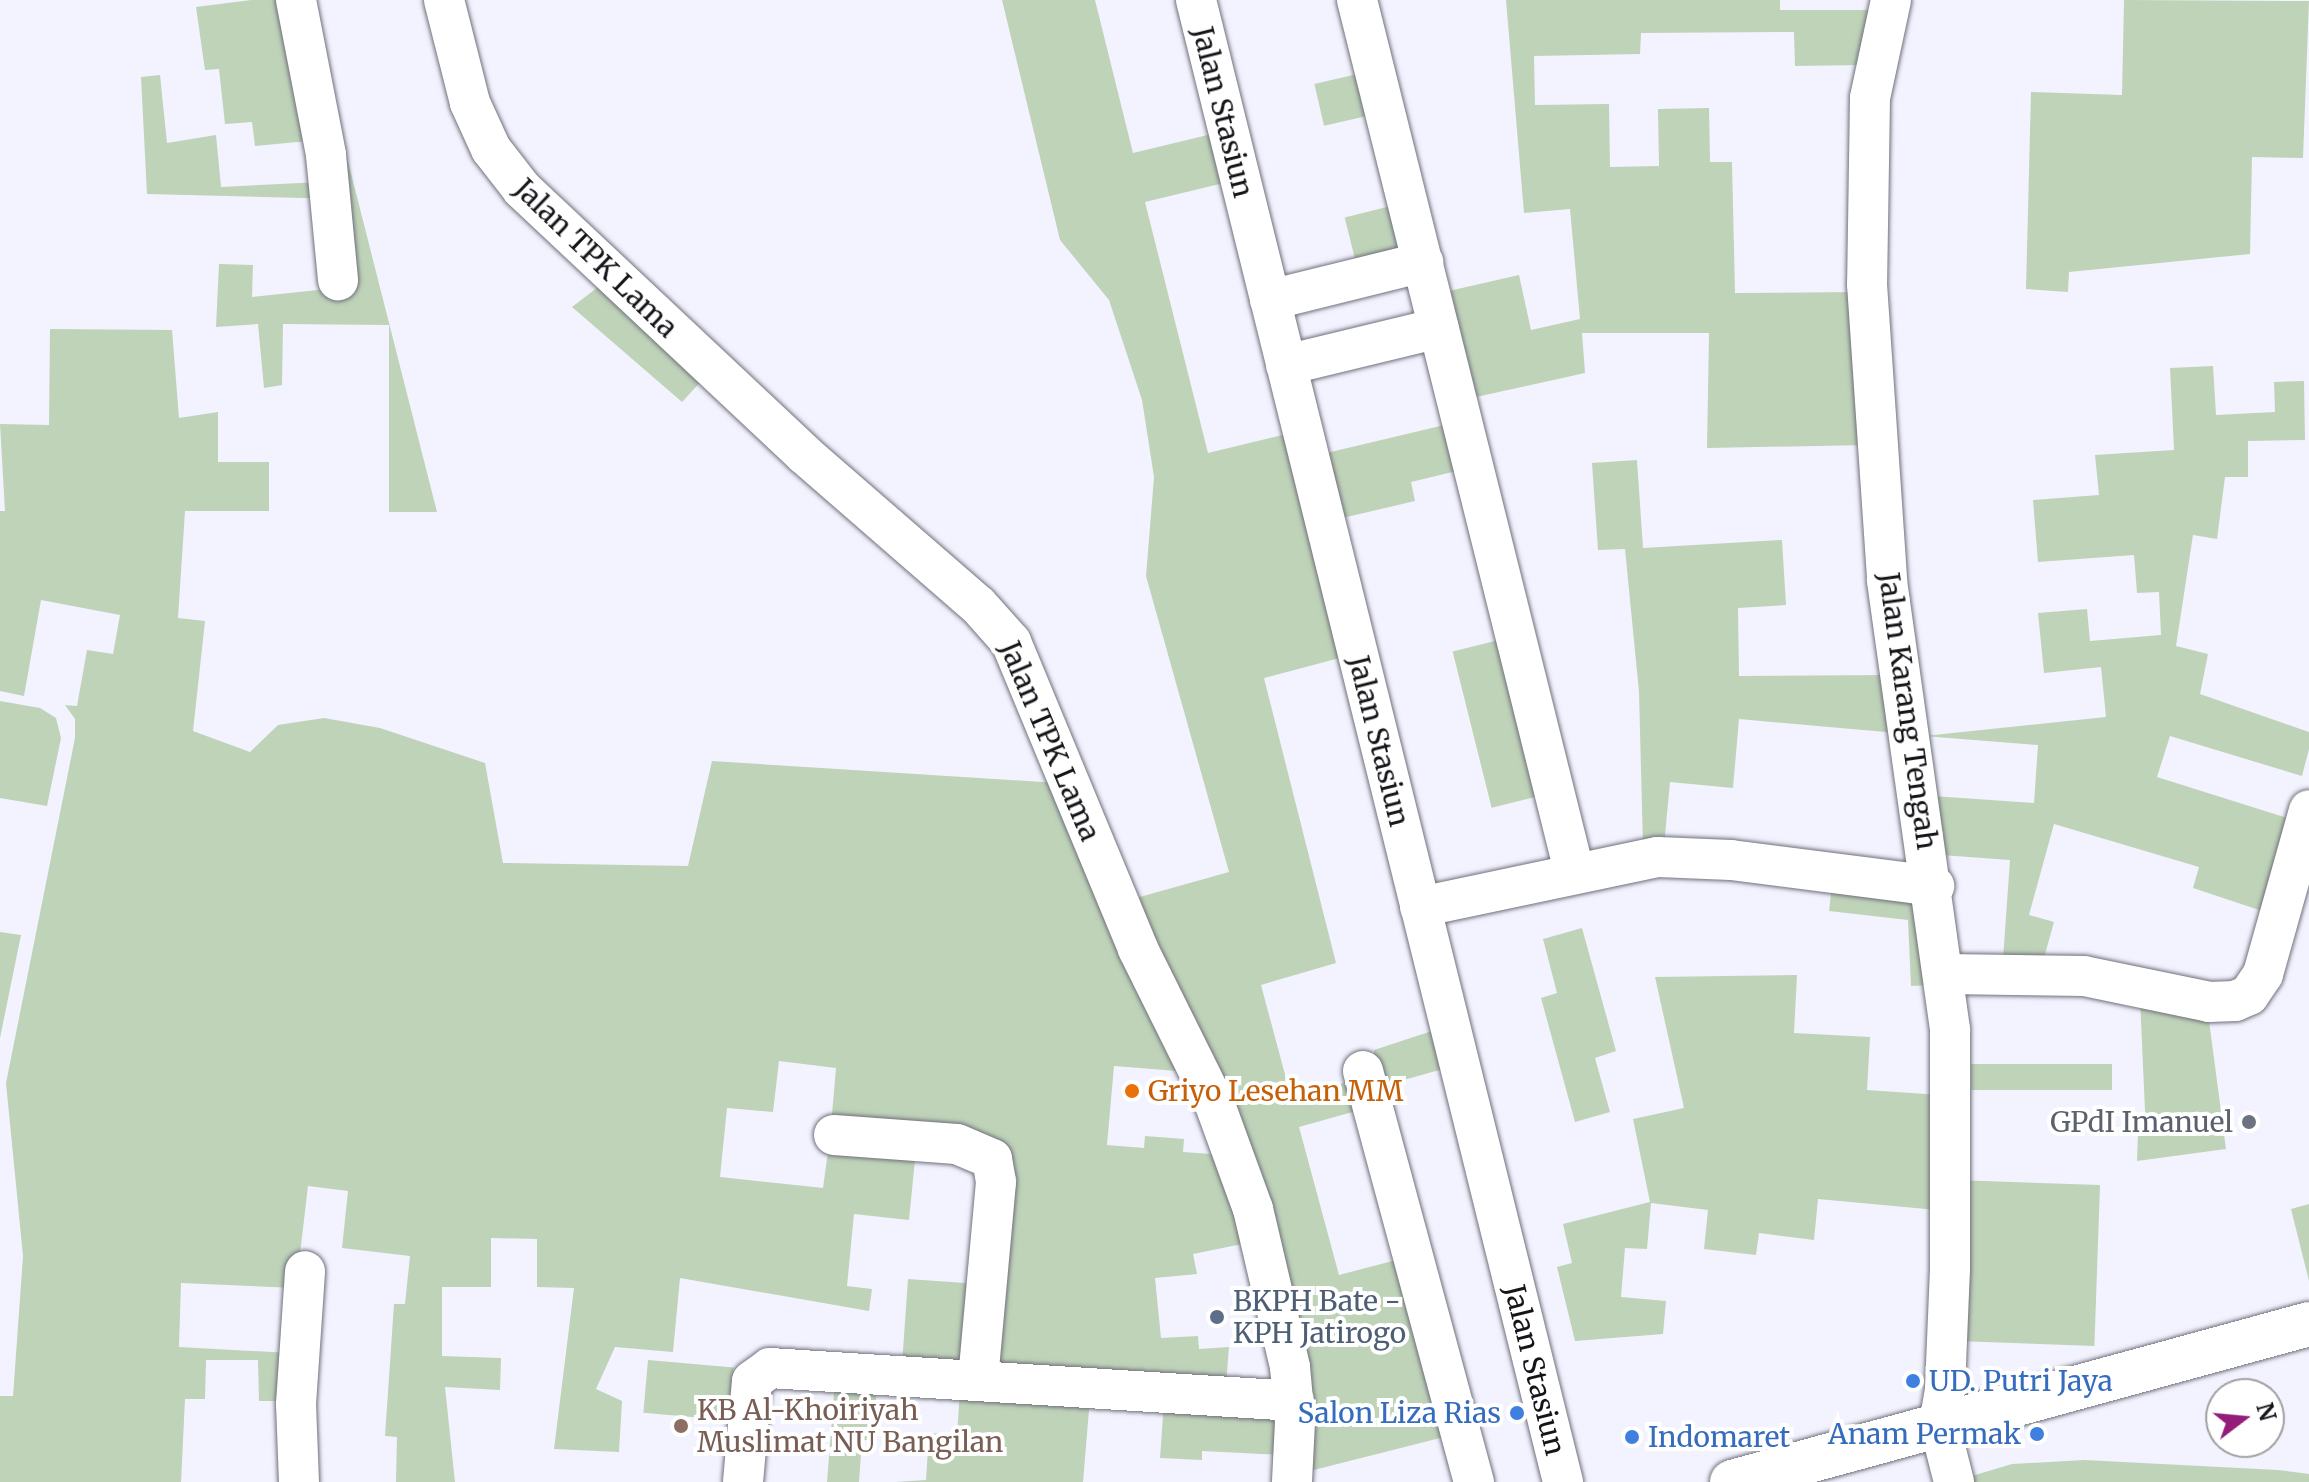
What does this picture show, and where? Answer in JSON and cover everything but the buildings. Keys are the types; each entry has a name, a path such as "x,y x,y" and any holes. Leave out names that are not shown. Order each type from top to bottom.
{"main road":[{"path":"1732,1482 1828,1469 1939,1423 2309,1324"}],"street":[{"path":"296,0 326,155 338,280"},
{"name":"Jalan TPK Lama","path":"444,0 470,103 491,149 522,189 815,465 978,605 1011,642 1138,949 1230,1141 1266,1252 1294,1401 1292,1482"},
{"name":"Jalan Stasiun","path":"1196,0 1563,1482"},
{"path":"1357,0 1574,871"},
{"name":"Jalan Karang Tengah","path":"1891,0 1870,98 1867,284 1887,581 1946,974 1953,1136 1945,1390 1939,1423"},
{"path":"1270,300 1423,262"},
{"path":"1286,365 1439,328"},
{"path":"1946,974 2069,975 2209,1002 2235,1001 2249,995 2263,974 2309,810"},
{"path":"1420,907 1574,871 1687,856 1934,886"},
{"path":"1363,1071 1474,1482"},
{"path":"834,1135 957,1144 992,1159 996,1182 978,1380"},
{"path":"299,1482 295,1416 305,1271"},
{"path":"743,1482 752,1381 762,1371 978,1380 1294,1401"},
{"path":"1939,1423 1952,1477"}],"green space":[{"path":"251,0 307,0 437,512 389,512 389,325 283,324 282,385 264,388 258,324 216,327 219,264 253,265 252,297 346,287 343,199 147,194 141,77 160,75 167,143 216,135 221,187 342,181 340,138 255,146 252,122 225,124 219,69 205,70 196,7"},
{"path":"1002,0 1095,0 1133,153 1216,133 1228,182 1145,202 1208,453 1291,433 1347,656 1264,678 1336,963 1261,985 1291,1097 1355,1080 1363,1109 1299,1127 1339,1275 1404,1258 1452,1435 1302,1473 1304,1421 1129,900 1229,872 1146,576 1154,477 1142,400 1109,300 1060,240"},
{"path":"1506,0 1780,0 1780,10 1876,10 1863,65 1795,66 1794,32 1641,33 1640,54 1534,56 1535,105 1609,104 1610,167 1659,166 1658,109 1709,108 1710,162 1732,162 1735,293 1856,292 1866,445 1707,448 1709,333 1582,333 1585,373 1467,399 1440,293 1519,275 1531,330 1580,319 1570,209 1524,213"},
{"path":"2124,0 2309,1 2303,158 2252,157 2250,254 2069,272 2068,292 2026,289 2031,92 2122,95"},
{"path":"1366,72 1376,114 1324,126 1314,84"},
{"path":"1399,204 1412,255 1357,269 1345,218"},
{"path":"606,281 706,376 682,402 572,307"},
{"path":"50,329 172,330 179,418 218,412 218,462 269,462 269,511 185,511 178,618 205,621 193,731 250,752 278,725 324,718 380,728 485,763 503,863 688,866 712,761 1058,783 1123,942 1190,1072 1114,1066 1107,1145 1144,1148 1145,1136 1184,1139 1183,1152 1225,1155 1252,1242 1193,1254 1197,1274 1155,1278 1161,1338 1198,1336 1199,1349 1229,1347 1226,1385 990,1369 1007,1178 1004,1156 980,1140 831,1126 836,1068 779,1061 773,1112 727,1108 720,1177 823,1188 829,1144 916,1150 909,1220 854,1214 847,1286 872,1289 869,1311 680,1278 673,1352 615,1347 596,1389 622,1401 619,1452 554,1449 574,1288 537,1287 537,1239 491,1238 491,1287 442,1287 442,1356 501,1358 500,1390 445,1387 455,1482 396,1482 397,1437 385,1436 394,1304 405,1304 410,1256 342,1248 348,1191 308,1186 296,1288 181,1283 179,1347 290,1353 286,1401 259,1401 258,1360 206,1360 205,1399 185,1399 181,1482 0,1482 0,1396 13,1396 23,1256 6,1083 75,738 75,719 65,705 77,706 87,650 113,654 120,615 41,600 24,696 0,691 0,511 5,511 0,424 49,425"},
{"path":"2213,366 2216,415 2275,412 2274,382 2304,381 2305,440 2248,441 2248,477 2225,477 2217,539 2193,535 2176,646 2208,654 2200,694 2309,732 2309,749 2302,776 2170,736 2157,777 2290,819 2265,912 2193,888 2199,867 2054,824 2029,915 2054,922 2044,958 2003,959 2010,860 1941,855 1933,796 2034,803 2038,745 1924,736 2106,717 2101,667 2044,673 2038,613 2087,609 2090,641 2161,635 2159,592 2137,593 2134,555 2038,562 2033,500 2099,495 2095,455 2174,450 2170,368"},
{"path":"1453,423 1465,469 1411,482 1415,501 1334,520 1318,455"},
{"path":"1637,460 1643,548 1782,540 1786,605 1738,608 1739,676 1888,675 1897,733 1739,719 1733,788 1670,782 1664,846 1643,846 1639,692 1625,549 1598,550 1592,463"},
{"path":"1507,638 1546,794 1492,808 1453,652"},
{"path":"0,701 40,708 56,718 61,738 47,806 0,798"},
{"path":"1832,885 1925,896 1934,985 1911,986 1908,920 1829,911"},
{"path":"1582,928 1616,1051 1595,1058 1610,1112 1575,1122 1541,998 1557,993 1543,939"},
{"path":"0,932 21,935 0,1038"},
{"path":"1797,975 1794,1033 1870,1037 1867,1090 1940,1095 1937,1210 1818,1199 1814,1240 1759,1233 1756,1255 1704,1249 1708,1210 1651,1203 1647,1249 1625,1248 1621,1297 1666,1301 1663,1334 1575,1341 1557,1267 1572,1263 1563,1224 1650,1202 1633,1119 1684,1108 1655,977"},
{"path":"2140,999 2208,1013 2226,1149 2137,1161 2138,1134 2146,1133"},
{"path":"1441,1028 1450,1067 1375,1088 1374,1050"},
{"path":"1971,1064 2112,1064 2112,1090 1971,1090"},
{"path":"1969,1180 2100,1185 2094,1346 1963,1341"},
{"path":"2309,1204 2309,1281 2291,1209"},
{"path":"908,1279 976,1284 970,1371 902,1366"},
{"path":"648,1360 734,1367 729,1420 643,1413"},
{"path":"835,1381 877,1384 873,1440 862,1440 859,1482 827,1482"},
{"path":"960,1390 1090,1398 1083,1482 895,1482 926,1480 929,1433 957,1435"},
{"path":"1164,1402 1283,1410 1281,1455 1202,1451 1202,1460 1160,1458"},
{"path":"702,1433 737,1435 736,1455 701,1453"},
{"path":"2084,1460 2278,1470 2309,1474 2309,1482 1952,1482 2012,1464"}],"place":[{"name":"Griyo Lesehan MM","path":"1132,1091"},
{"name":"GPdI Imanuel","path":"2249,1122"},
{"name":"BKPH Bate - KPH Jatirogo","path":"1217,1317"},
{"name":"UD. Putri Jaya","path":"1913,1381"},
{"name":"Salon Liza Rias","path":"1517,1413"},
{"name":"KB Al-Khoiriyah Muslimat NU Bangilan","path":"681,1426"},
{"name":"Anam Permak","path":"2037,1434"},
{"name":"Indomaret","path":"1632,1437"}]}
